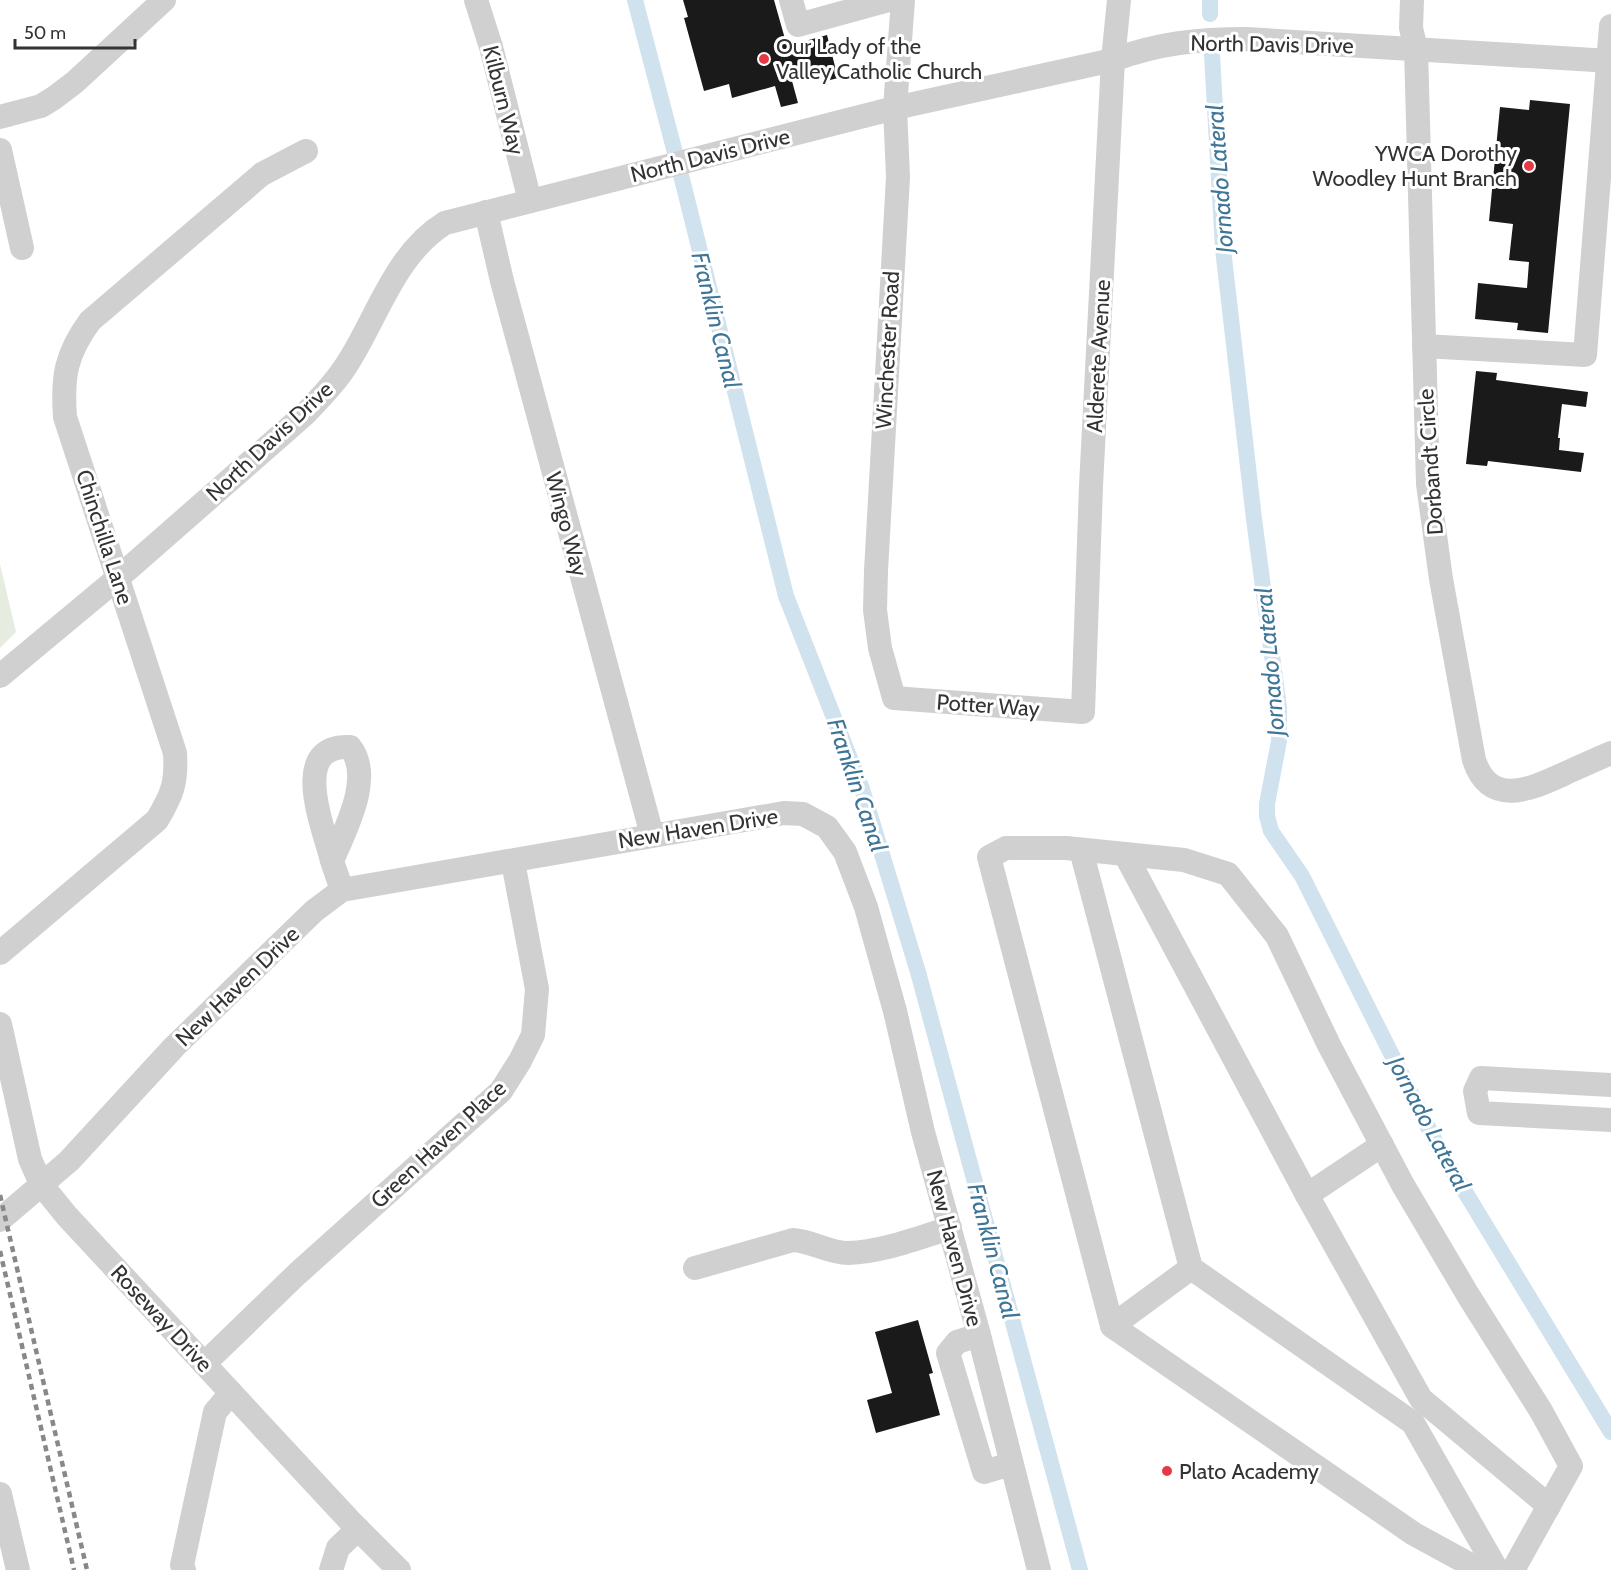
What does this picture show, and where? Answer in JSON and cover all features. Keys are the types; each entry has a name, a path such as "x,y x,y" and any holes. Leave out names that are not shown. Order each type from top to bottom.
{"street":[{"path":"0,117 41,106 54,98 75,82 164,0"},
{"name":"Kilburn Way","path":"476,0 491,47 530,201"},
{"path":"791,0 798,25 889,0"},
{"name":"Winchester Road","path":"894,698 880,648 875,600 889,308 898,177 895,108 903,0"},
{"name":"Alderete Avenue","path":"1083,712 1091,486 1113,60 1119,0"},
{"name":"Dorbandt Circle","path":"1412,0 1411,28 1416,49 1428,484 1451,643 1474,760 1478,772 1485,781 1511,792 1531,789 1611,753"},
{"path":"1424,346 1585,355 1611,26"},
{"name":"North Davis Drive","path":"0,676 119,577 305,414 349,363 416,246 429,233 445,223 895,108 1113,60 1138,51 1202,39 1246,39 1609,61"},
{"path":"0,150 22,248"},
{"name":"Chinchilla Lane","path":"0,953 157,820 172,796 176,775 175,753 65,417 63,394 65,374 72,349 90,321 262,174 306,151"},
{"name":"Wingo Way","path":"486,212 505,293 652,835"},
{"name":"Potter Way","path":"894,698 1083,712"},
{"name":"New Haven Drive","path":"0,1220 69,1161 174,1047 314,911 342,890 784,813 803,814 816,819 834,835 845,852 866,907 896,1011 923,1132 979,1335 1039,1570"},
{"path":"1480,1570 1414,1534 1112,1326 989,857 1006,848 1081,850 1184,860 1228,874 1277,936 1329,1045 1382,1145 1421,1215 1571,1466 1513,1570"},
{"path":"1081,850 1191,1268 1413,1423 1497,1570"},
{"path":"1125,854 1307,1195 1421,1399 1549,1506"},
{"path":"332,861 342,890"},
{"name":"Green Haven Place","path":"204,1364 358,1218 501,1091 520,1062 533,1035 537,989 513,862"},
{"name":"Roseway Drive","path":"0,1024 30,1159 41,1185 204,1364 399,1570"},
{"path":"1611,1085 1481,1078 1474,1091 1479,1113 1611,1120"},
{"path":"1307,1195 1382,1145"},
{"path":"695,1268 793,1240 806,1241 833,1251 848,1252 897,1244 950,1228"},
{"path":"1112,1326 1191,1268"},
{"path":"979,1335 957,1342 948,1353 984,1472 1011,1464"},
{"path":"184,1570 182,1565 215,1412 231,1393"},
{"path":"1413,1423 1421,1399"},
{"path":"2,1508 18,1570"},
{"path":"331,1570 338,1548 358,1529"}],"shaded area":[{"path":"0,564 16,632 0,648"}],"building":[{"name":"Our Lady of the Valley Catholic Church","path":"683,0 774,0 787,46 827,35 838,78 826,81 824,73 792,81 798,103 781,107 775,86 732,98 729,84 704,91 684,18 688,17"},
{"name":"YWCA Dorothy Woodley Hunt Branch","path":"1530,100 1570,104 1548,333 1517,330 1518,323 1475,319 1478,283 1527,288 1529,262 1509,260 1513,224 1489,221 1500,107 1529,110"},
{"path":"1476,371 1497,373 1496,380 1588,392 1586,407 1562,404 1558,438 1560,438 1559,450 1584,453 1581,472 1488,461 1487,466 1466,464"},
{"path":"918,1320 933,1373 929,1374 940,1415 876,1433 867,1400 892,1393 875,1332"}],"waterway":[{"name":"Franklin Canal","path":"635,0 786,596 862,789 918,972 1080,1570"},
{"name":"Jornado Lateral","path":"1210,0 1210,14"},
{"name":"Jornado Lateral","path":"1212,55 1223,249 1254,519 1279,708 1279,741 1267,804 1271,831 1302,876 1439,1149 1611,1432"}],"railway":[{"path":"0,1195 87,1570"},
{"path":"0,1251 74,1570"}],"place":[{"name":"Our Lady of the Valley Catholic Church","path":"764,59"},
{"name":"YWCA Dorothy Woodley Hunt Branch","path":"1529,166"},
{"name":"Plato Academy","path":"1167,1471"}]}
